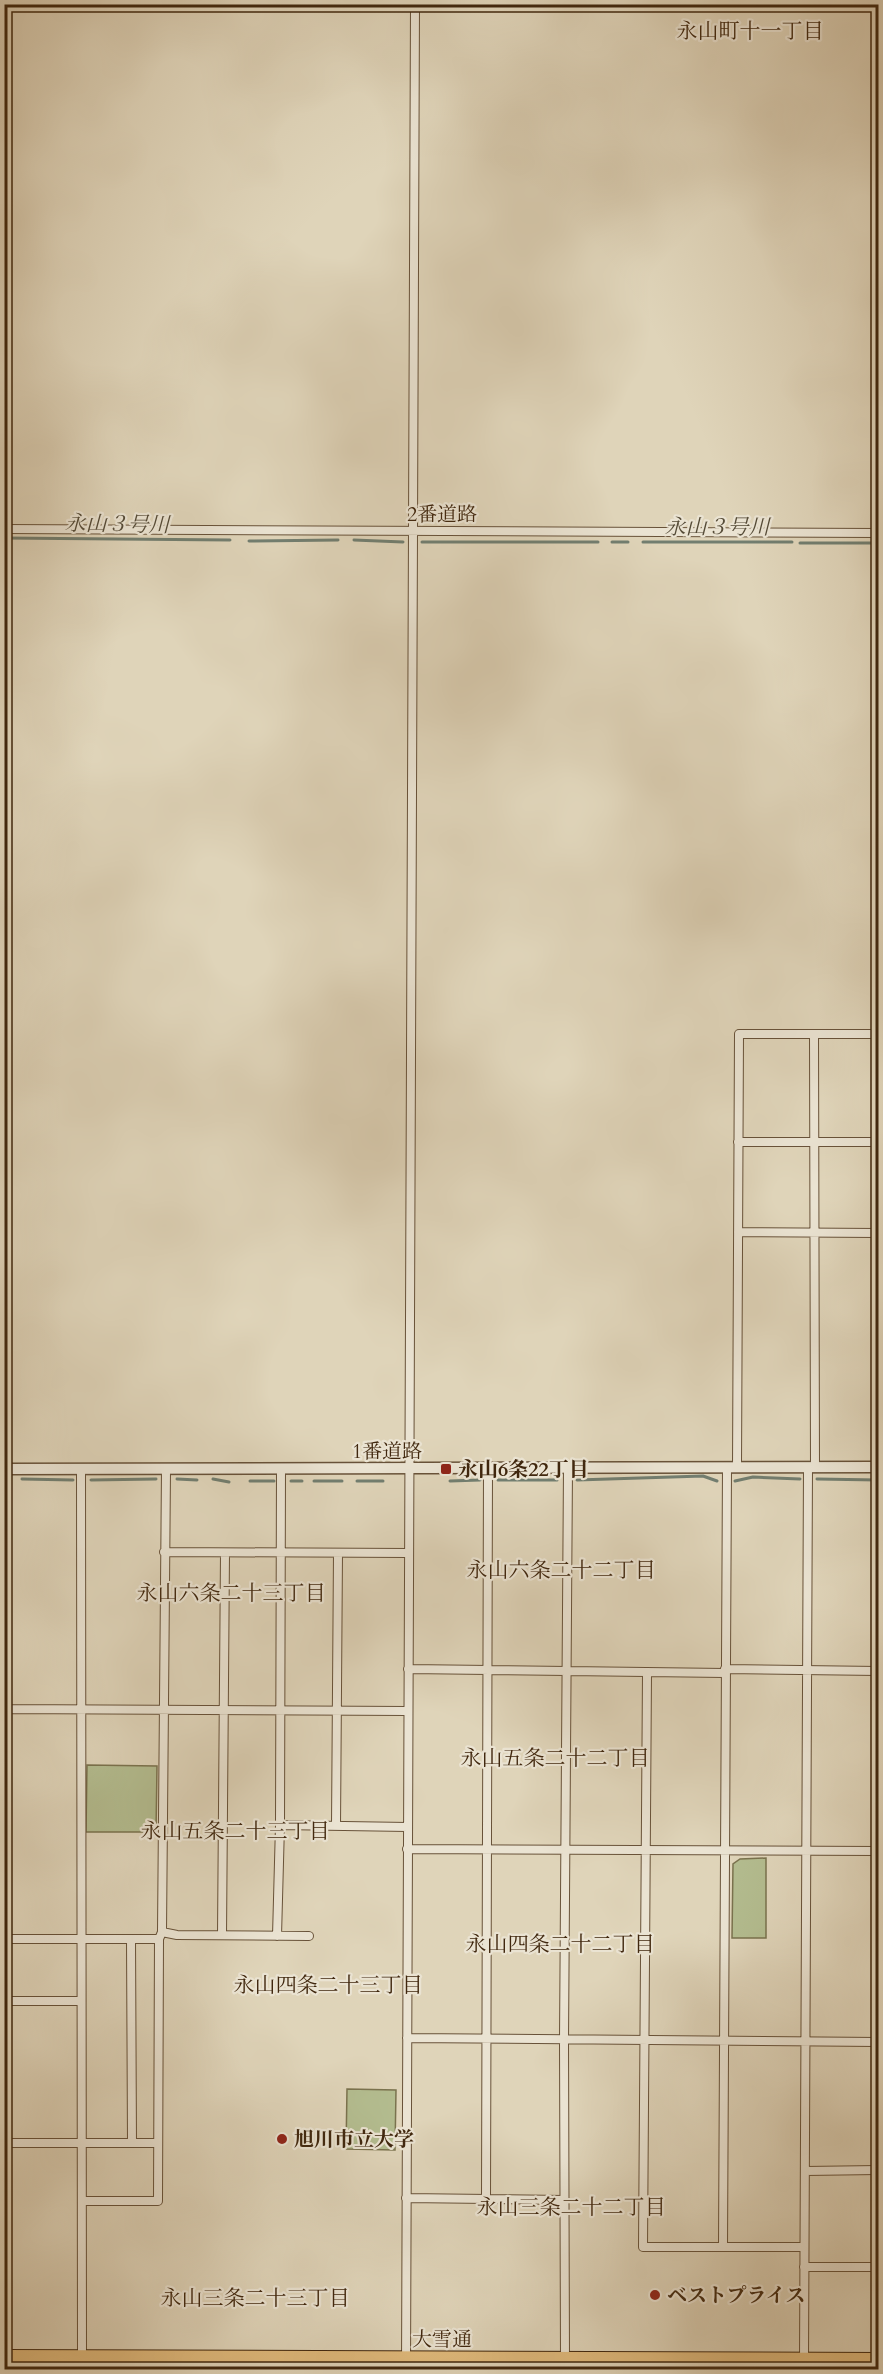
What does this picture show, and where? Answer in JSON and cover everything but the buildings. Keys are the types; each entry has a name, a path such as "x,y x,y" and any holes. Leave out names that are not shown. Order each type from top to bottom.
{"highway":[{"name":"大雪通","path":"4,2357 82,2357 109,2364 406,2364 565,2359 723,2365 804,2360 879,2360"}],"street":[{"path":"406,2364 416,4"},
{"name":"2番道路","path":"4,529 879,533"},
{"path":"723,2247 725,1671 738,1232 739,1034 879,1034"},
{"path":"804,2360 805,1851 814,1232 814,1034"},
{"path":"738,1142 879,1142"},
{"path":"738,1232 879,1233"},
{"name":"1番道路","path":"5,1469 879,1467"},
{"path":"565,2359 565,1669 568,1468"},
{"path":"4,1729 5,1469"},
{"path":"81,1469 82,2357"},
{"path":"486,2199 489,1469"},
{"path":"83,2201 158,2201 166,1470"},
{"path":"277,1936 280,1825 281,1470"},
{"path":"164,1552 409,1553"},
{"path":"222,1935 225,1553"},
{"path":"336,1826 338,1553"},
{"path":"408,1669 565,1669 647,1673 879,1671"},
{"path":"647,1673 644,2247 803,2247"},
{"path":"5,1709 408,1711"},
{"path":"280,1825 408,1827"},
{"path":"407,1850 879,1851"},
{"path":"4,1939 131,1939 177,1935 309,1936"},
{"path":"131,1939 132,2144"},
{"path":"4,2001 81,2001"},
{"path":"407,2038 879,2042"},
{"path":"4,2143 157,2143"},
{"path":"805,2171 879,2170"},
{"path":"406,2198 564,2200"},
{"path":"804,2267 879,2267"}],"green space":[{"path":"87,1765 157,1766 156,1832 86,1832"},
{"path":"766,1858 766,1938 732,1938 733,1864 740,1859"},
{"path":"347,2089 396,2090 395,2150 346,2149"}],"waterway":[{"name":"永山３号川","path":"4,538 230,540"},
{"name":"永山３号川","path":"249,541 338,540"},
{"name":"永山３号川","path":"354,540 403,542"},
{"name":"永山３号川","path":"422,542 598,542"},
{"name":"永山３号川","path":"612,542 628,542"},
{"name":"永山３号川","path":"643,542 792,542"},
{"name":"永山３号川","path":"800,543 878,543"},
{"path":"577,1480 703,1476 717,1481"},
{"path":"735,1481 753,1477 800,1479"},
{"path":"22,1479 73,1480"},
{"path":"91,1480 156,1479"},
{"path":"177,1479 197,1480"},
{"path":"213,1479 229,1482"},
{"path":"817,1479 878,1480"},
{"path":"450,1481 480,1480"},
{"path":"498,1480 557,1480"},
{"path":"250,1481 274,1481"},
{"path":"291,1481 302,1481"},
{"path":"314,1481 342,1481"},
{"path":"357,1481 383,1481"}],"place":[{"name":"永山6条22丁目","path":"446,1469"},
{"name":"旭川市立大学","path":"282,2139"},
{"name":"ベストプライス","path":"655,2295"}],"district":[{"name":"永山町十一丁目","path":"750,31"},
{"name":"永山六条二十二丁目","path":"561,1570"},
{"name":"永山六条二十三丁目","path":"231,1593"},
{"name":"永山五条二十二丁目","path":"555,1758"},
{"name":"永山五条二十三丁目","path":"235,1831"},
{"name":"永山四条二十二丁目","path":"560,1944"},
{"name":"永山四条二十三丁目","path":"328,1985"},
{"name":"永山三条二十二丁目","path":"571,2207"},
{"name":"永山三条二十三丁目","path":"255,2298"}]}
